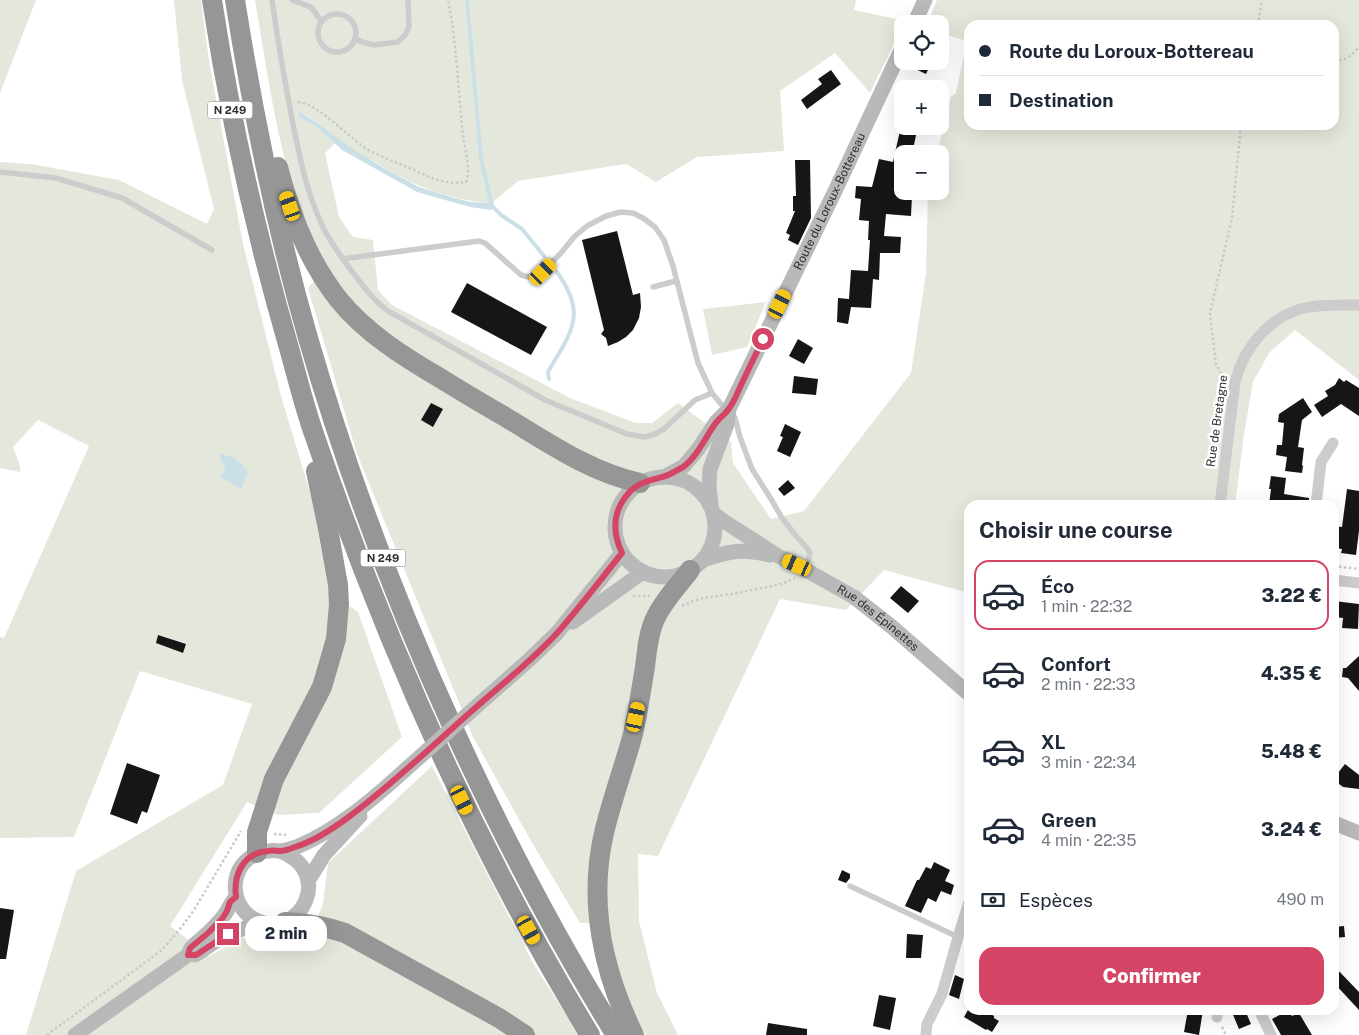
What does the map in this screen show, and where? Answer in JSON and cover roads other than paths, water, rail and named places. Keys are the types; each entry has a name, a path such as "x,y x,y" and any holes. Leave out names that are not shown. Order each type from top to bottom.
{"highway":[{"name":"N 249","path":"212,0 227,92 244,176 276,306 313,432 349,532 375,602 442,759 503,883 590,1035"},
{"name":"N 249","path":"235,0 242,47 265,164 308,338 339,435 386,568 426,666 482,790 550,923 616,1035"},
{"path":"242,47 256,66 278,169 295,220 319,270 340,301 360,322 387,344 430,372 584,464 619,478 640,483"},
{"path":"257,854 257,832 274,779 322,688 336,639 339,604 338,585 321,493 311,453 313,432"},
{"path":"634,1035 618,1002 611,981 600,932 598,908 599,861 610,811 640,700 648,641 654,621 664,603 697,565"},
{"path":"285,922 306,923 344,933 499,1018 525,1035"}],"main road":[{"path":"918,15 925,0"},
{"name":"Route du Loroux-Bottereau","path":"664,477 684,466 699,448 716,422 729,408 894,65"},
{"name":"Route du Loroux-Bottereau","path":"712,510 709,486 710,469 727,424 729,408"},
{"path":"664,477 682,480 703,494 715,520 715,534 711,547 697,565 679,575 657,577 643,572 630,563 622,553 615,534 615,521 617,512 629,492 640,483 664,477"},
{"name":"Rue des Épinettes","path":"712,510 722,520 778,556 854,597 892,627 964,690"},
{"name":"Rue des Épinettes","path":"697,565 723,554 739,550 778,556"},
{"path":"280,851 296,847 322,835 383,790 557,633 622,553"},
{"path":"557,633 643,572"},
{"path":"308,881 324,854 356,822 383,790"},
{"path":"1339,825 1359,832"},
{"path":"268,850 280,851 290,855 299,862 305,871 308,881 308,894 304,906 296,915 285,922 266,924 257,921 240,907 234,886 236,876 248,859 268,850"},
{"path":"188,955 190,948 222,919 230,902 236,897"},
{"path":"75,1035 188,955 196,955 220,938 252,926 257,921"}],"street":[{"name":"Rue de Bretagne","path":"1221,500 1235,382 1242,362 1253,344 1261,333 1279,319 1304,308 1359,305"},
{"path":"1317,500 1321,462 1333,443"},
{"path":"1339,581 1359,583"},
{"path":"926,1035 927,1024 942,994 964,918"},
{"path":"1261,1015 1271,1035"}],"lane":[{"path":"272,0 302,169 312,202 323,227 342,258 376,302 388,311 545,400 627,434 645,437 655,434 664,429 695,400 712,393"},
{"path":"292,0 311,7 321,21"},
{"path":"355,38 374,45 398,42 405,35 409,27 408,0"},
{"path":"339,13 346,15 355,25 355,38 348,48 336,52 330,51 325,48 318,38 318,26 326,16 339,13"},
{"path":"0,172 56,178 122,198 212,250"},
{"path":"342,258 479,241 485,243 521,275 538,276 561,254 574,237 587,226 606,216 620,212 633,213 644,218 655,227 664,240 698,363 712,393 722,404 729,408 736,418 740,437 752,469 782,518 810,554 803,569"},
{"path":"653,287 676,281"},
{"path":"850,886 958,937"}],"water":[{"path":"299,111 348,146 419,187 471,202 492,203 492,210 470,207 417,192 342,150 318,128 299,117"},
{"path":"218,454 228,455 236,459 248,472 241,489 220,477 225,469"}],"waterway":[{"path":"467,0 481,159 492,206 501,215 522,229 544,256"},
{"path":"549,379 548,372 569,334 574,312 572,300 557,272"}]}
